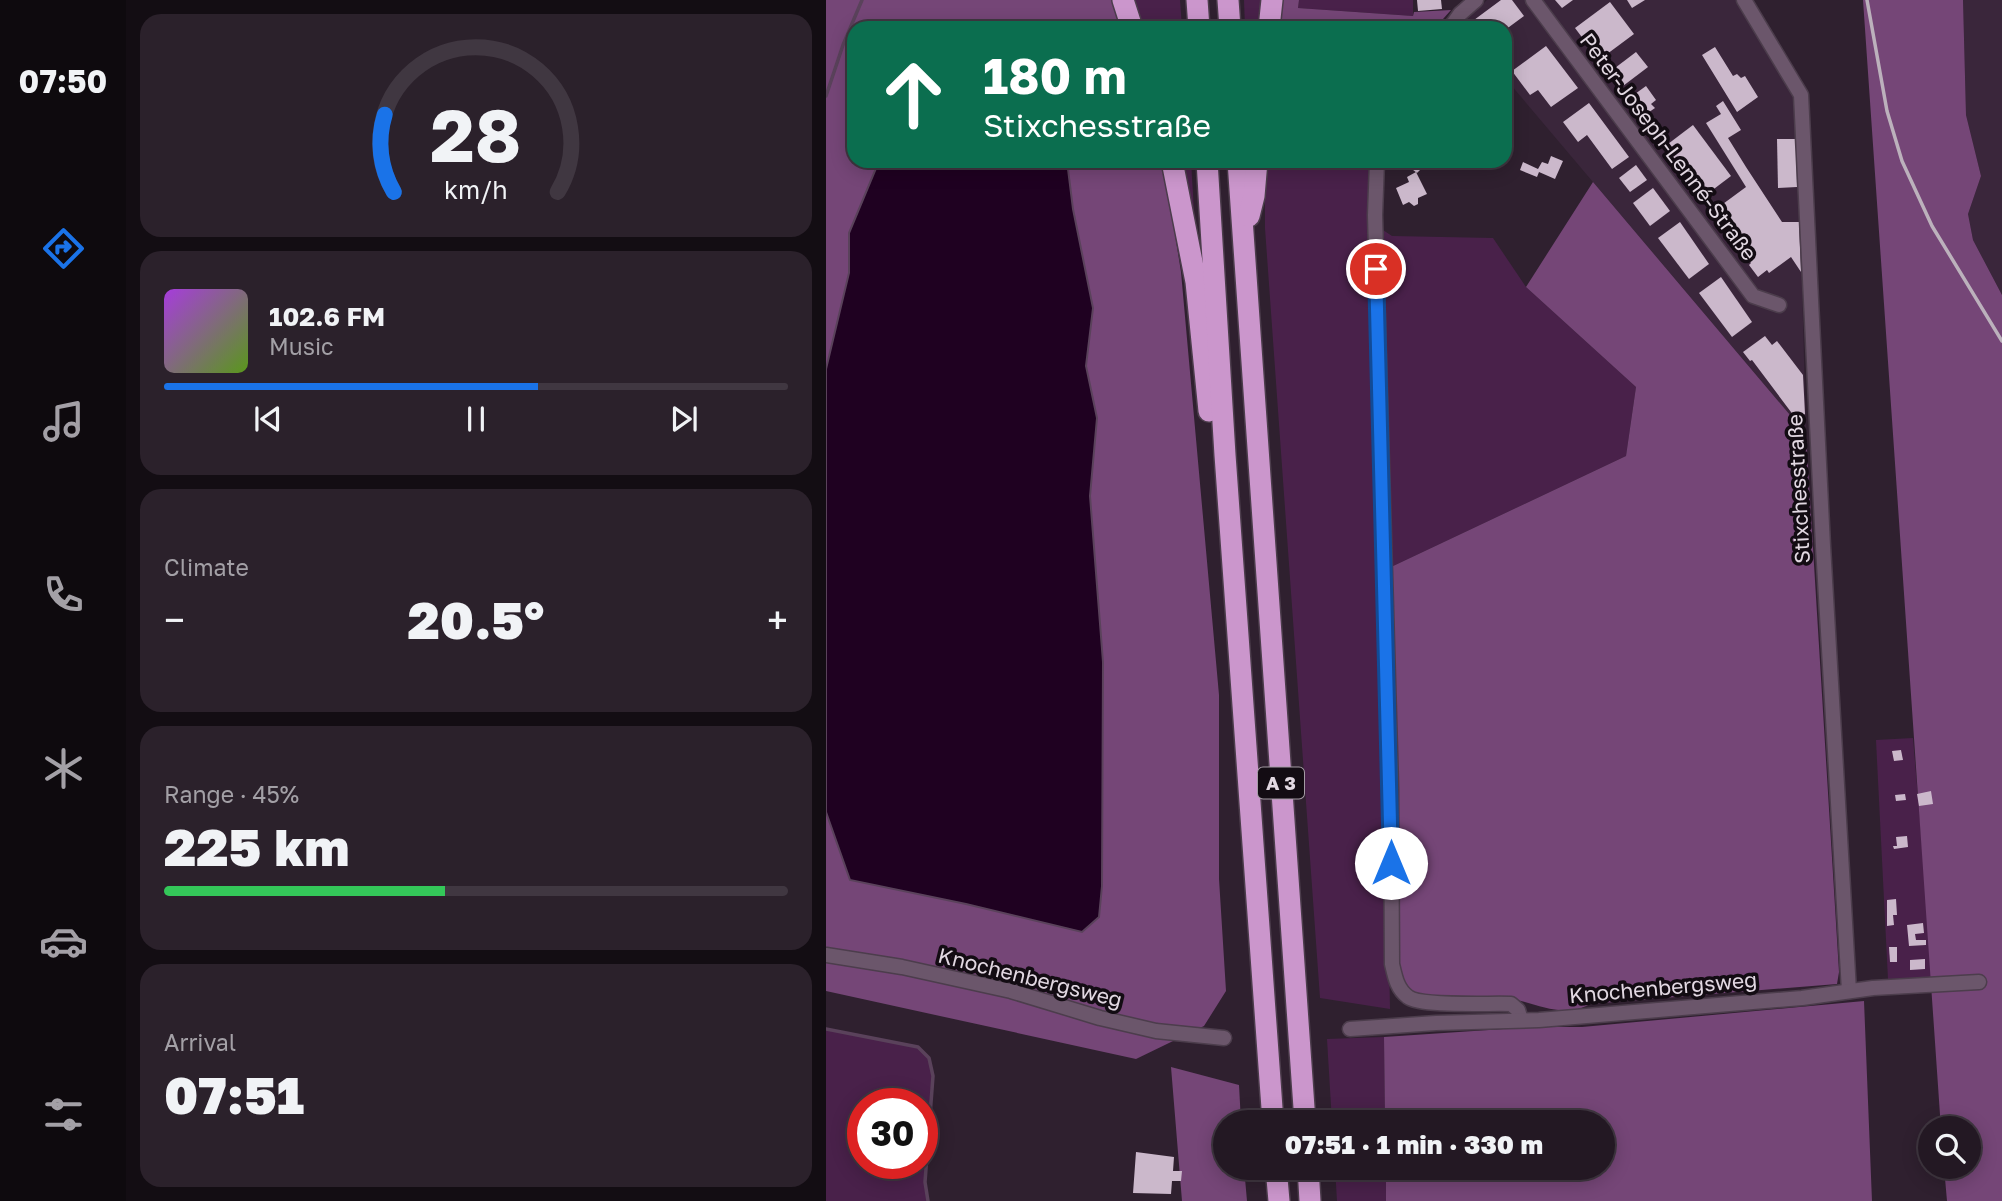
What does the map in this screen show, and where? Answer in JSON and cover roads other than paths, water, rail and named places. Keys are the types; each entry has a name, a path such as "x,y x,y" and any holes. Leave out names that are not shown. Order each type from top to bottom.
{"highway":[{"path":"1123,0 1130,21"},
{"path":"1197,0 1198,21"},
{"path":"1228,0 1230,21"},
{"path":"1270,21 1272,0"},
{"path":"1173,168 1196,282 1209,422 1226,455"},
{"name":"A 3","path":"1207,168 1272,1110"},
{"name":"A 3","path":"1238,168 1304,1110"},
{"path":"1243,238 1254,196 1256,168"},
{"path":"1277,1180 1279,1201"},
{"path":"1309,1180 1310,1201"}],"street":[{"path":"1455,21 1476,0"},
{"name":"Peter-Joseph-Lenné-Straße","path":"1533,0 1753,296 1779,305"},
{"name":"Stixchesstraße","path":"1744,0 1801,94 1823,545 1849,991"},
{"path":"1377,168 1375,215 1391,788 1392,964 1396,983 1409,998 1417,1001 1511,1004 1518,1010 1521,1020"},
{"name":"Knochenbergsweg","path":"826,955 902,967 1011,991 1100,1018 1156,1031 1224,1038"},
{"name":"Knochenbergsweg","path":"1350,1029 1521,1020 1979,982"}],"waterway":[{"path":"853,21 862,0"},
{"path":"826,96 847,36"},
{"path":"826,1029 918,1047 929,1058 933,1076 925,1182 928,1201"}],"railway":[{"path":"1867,0 1887,111 1902,161 1932,226 2002,341"}]}
